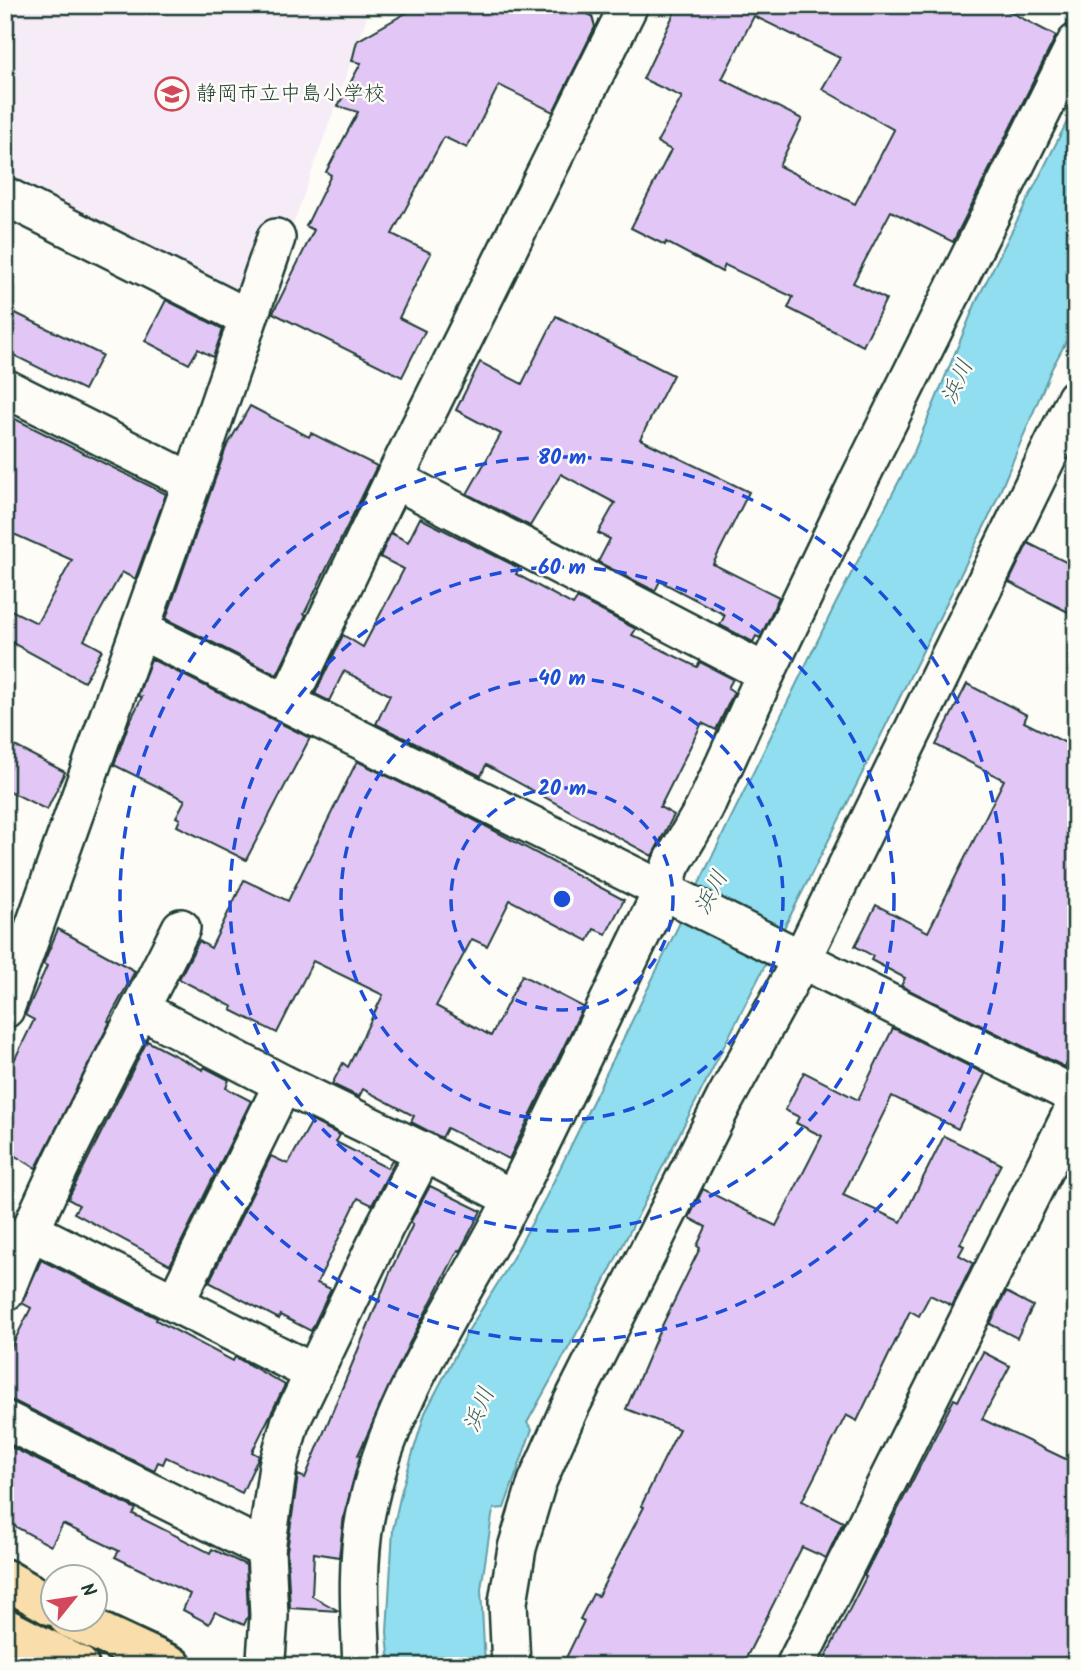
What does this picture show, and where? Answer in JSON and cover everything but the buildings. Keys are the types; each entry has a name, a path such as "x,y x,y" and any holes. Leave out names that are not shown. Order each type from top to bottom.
{"highway":[{"path":"5,1579 38,1600"},
{"path":"5,1589 38,1603"},
{"path":"5,1628 77,1664"},
{"path":"99,1632 172,1666"},
{"path":"5,1634 77,1664"}],"street":[{"path":"286,703 629,5"},
{"path":"362,1666 359,1566 364,1520 383,1448 422,1364 513,1199 669,894 671,865 704,809 766,673 1076,43"},
{"path":"5,196 248,318"},
{"path":"5,1009 276,238"},
{"path":"5,387 192,482"},
{"path":"511,1666 508,1602 517,1548 537,1482 569,1409 1076,398"},
{"path":"394,479 766,673"},
{"path":"140,630 1076,1096"},
{"path":"5,1292 29,1230 181,928"},
{"path":"141,1010 513,1199"},
{"path":"175,1303 283,1084"},
{"path":"795,1666 1076,1105"},
{"path":"276,1659 269,1616 266,1550 278,1465 290,1423 385,1226 424,1153"},
{"path":"29,1230 314,1373"},
{"path":"5,1420 266,1550"}],"shaded area":[{"name":"静岡市立中島小学校","path":"5,5 371,5 289,236 238,293 5,182"}],"water":[{"name":"浜川","path":"1076,104 1076,323 1051,370 991,513 847,804 595,1300 527,1423 532,1429 504,1508 494,1509 492,1516 481,1589 485,1666 390,1666 387,1632 393,1529 425,1413 468,1331 506,1270 546,1197 834,607 914,452 977,300"}],"place":[{"name":"静岡市立中島小学校","path":"172,94"}]}
